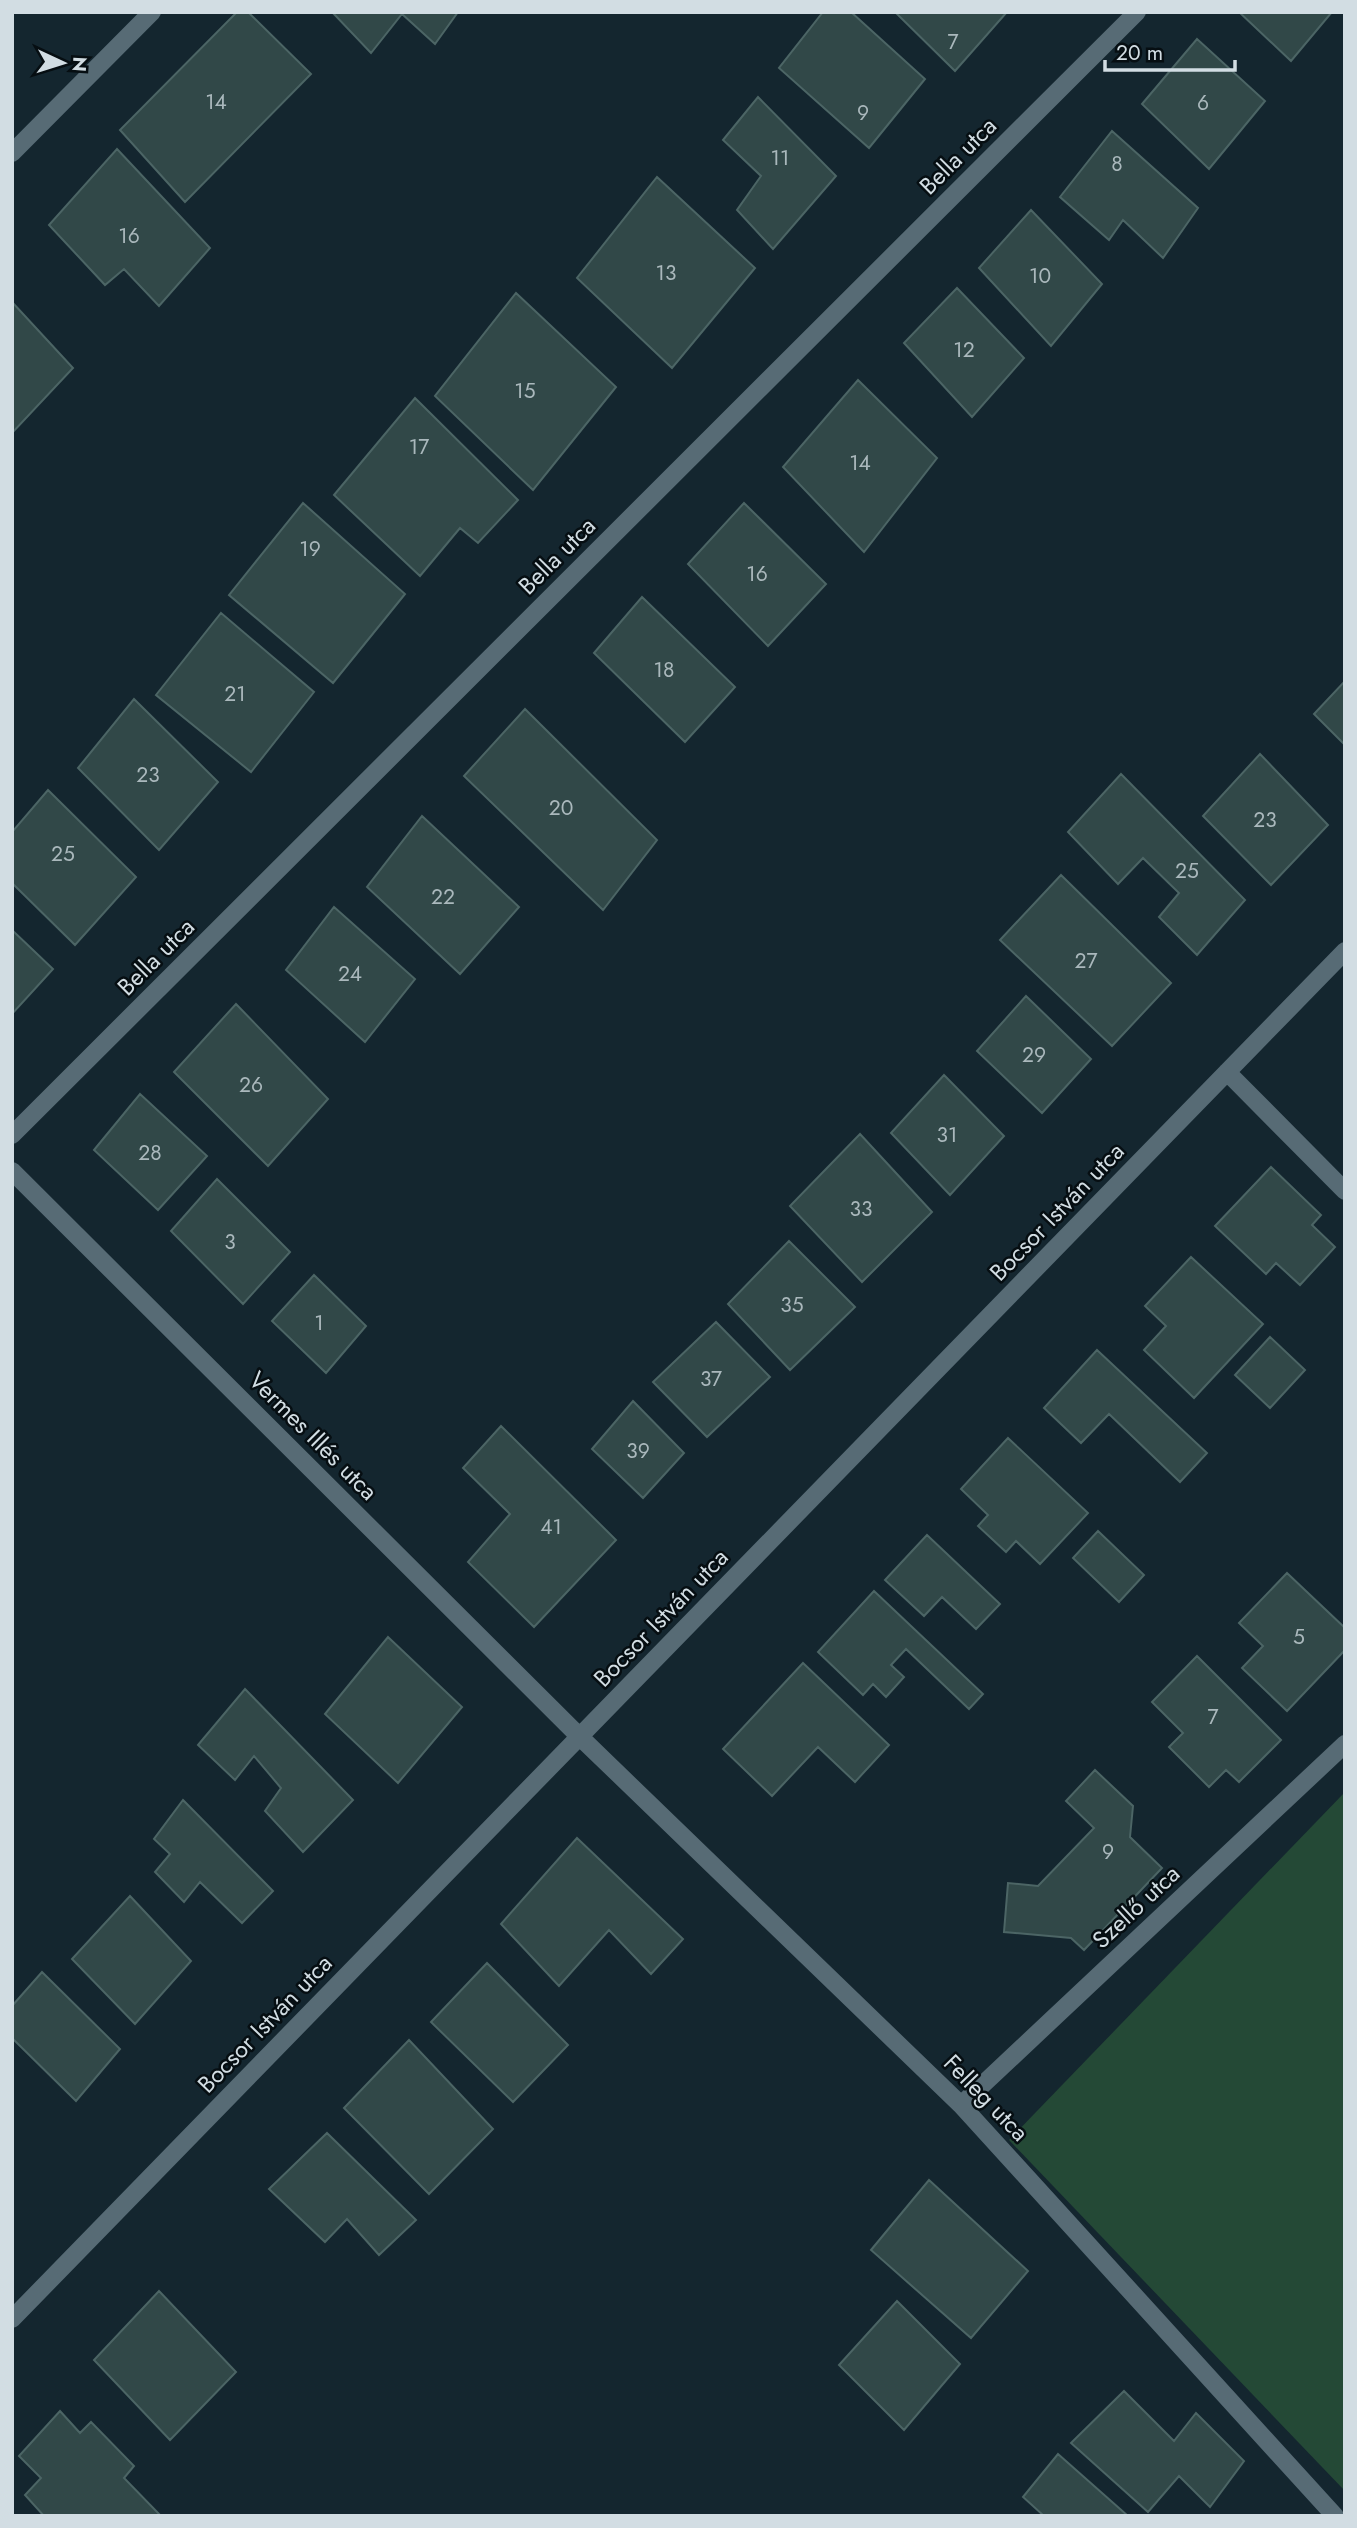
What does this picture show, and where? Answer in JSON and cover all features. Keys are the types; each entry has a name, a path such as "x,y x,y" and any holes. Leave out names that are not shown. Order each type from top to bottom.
{"street":[{"path":"12,153 152,12"},
{"name":"Bella utca","path":"12,1135 1137,12"},
{"name":"Bocsor István utca","path":"12,2319 1345,951"},
{"path":"1227,1072 1345,1191"},
{"name":"Vermes Illés utca","path":"12,1171 579,1736"},
{"name":"Felleg utca","path":"579,1736 961,2105 1335,2516"},
{"name":"Szellő utca","path":"961,2105 1345,1744"}],"green space":[{"path":"1345,1792 1345,2491 1009,2140"}],"building":[{"path":"237,12 248,12 311,74 185,202 120,130"},
{"path":"332,12 458,12 435,44 402,14 371,53"},
{"path":"823,12 851,12 925,79 869,148 779,68"},
{"path":"895,12 1007,12 955,71"},
{"path":"1239,12 1332,12 1291,61"},
{"path":"1197,39 1265,101 1209,169 1142,104"},
{"path":"758,97 836,176 773,249 737,210 761,176 723,140"},
{"path":"1112,131 1198,208 1163,258 1123,220 1109,240 1060,197"},
{"path":"117,149 210,248 159,306 124,269 105,285 49,225"},
{"path":"657,177 755,268 672,368 577,278"},
{"path":"1031,210 1102,284 1051,346 979,268"},
{"path":"957,288 1024,358 972,417 904,343"},
{"path":"516,293 616,387 533,490 435,396"},
{"path":"12,302 73,368 12,433"},
{"path":"858,380 937,458 864,552 783,467"},
{"path":"415,398 518,500 478,543 460,528 420,576 334,495"},
{"path":"303,503 405,594 333,683 229,595"},
{"path":"744,503 826,584 768,646 688,564"},
{"path":"642,597 735,687 685,742 594,653"},
{"path":"221,613 314,692 251,772 156,695"},
{"path":"1345,681 1345,745 1314,714"},
{"path":"134,699 218,782 159,850 78,768"},
{"path":"525,709 657,840 603,910 464,776"},
{"path":"1260,754 1328,825 1271,885 1203,816"},
{"path":"1121,774 1245,900 1197,955 1159,917 1179,893 1143,858 1118,884 1068,832"},
{"path":"48,790 136,877 75,945 12,883 12,832"},
{"path":"422,816 519,907 460,974 367,887"},
{"path":"1061,875 1171,983 1112,1046 1000,940"},
{"path":"334,907 415,979 365,1042 286,970"},
{"path":"12,930 53,969 12,1014"},
{"path":"1026,996 1091,1059 1042,1113 977,1051"},
{"path":"236,1004 328,1099 268,1166 174,1072"},
{"path":"944,1075 1004,1136 950,1195 891,1133"},
{"path":"140,1094 207,1156 158,1210 94,1150"},
{"path":"860,1134 932,1212 862,1282 790,1206"},
{"path":"1271,1167 1321,1215 1312,1225 1335,1247 1300,1285 1276,1263 1266,1274 1215,1226"},
{"path":"217,1179 290,1252 243,1304 171,1231"},
{"path":"789,1241 855,1307 790,1370 728,1304"},
{"path":"1191,1257 1263,1324 1194,1398 1144,1350 1166,1326 1145,1306"},
{"path":"314,1275 366,1326 326,1373 272,1321"},
{"path":"716,1322 770,1377 707,1437 653,1382"},
{"path":"1270,1337 1305,1370 1270,1408 1235,1375"},
{"path":"1097,1350 1207,1453 1180,1482 1109,1414 1081,1443 1044,1408"},
{"path":"633,1401 684,1453 643,1498 592,1449"},
{"path":"501,1426 616,1540 534,1627 468,1562 510,1514 463,1468"},
{"path":"1008,1438 1088,1513 1040,1564 1016,1541 1006,1552 978,1526 988,1515 961,1489"},
{"path":"1098,1531 1144,1575 1119,1602 1073,1558"},
{"path":"927,1535 1000,1604 976,1629 942,1597 924,1616 885,1580"},
{"path":"1287,1573 1345,1628 1345,1650 1287,1711 1242,1668 1263,1646 1239,1623"},
{"path":"874,1591 983,1694 969,1709 906,1649 891,1665 904,1677 886,1697 873,1684 863,1695 818,1652"},
{"path":"388,1637 462,1707 398,1783 325,1714"},
{"path":"1197,1656 1281,1740 1239,1782 1226,1770 1209,1787 1169,1747 1183,1733 1152,1702"},
{"path":"803,1663 889,1745 855,1782 818,1747 772,1796 723,1749"},
{"path":"245,1689 353,1800 303,1852 265,1811 281,1788 254,1756 235,1780 198,1745"},
{"path":"1095,1770 1133,1806 1130,1837 1162,1868 1084,1950 1071,1938 1004,1932 1008,1883 1038,1886 1094,1828 1066,1801"},
{"path":"183,1800 273,1891 242,1923 200,1882 184,1902 155,1872 170,1854 154,1839"},
{"path":"577,1838 683,1939 651,1974 609,1930 559,1986 501,1924"},
{"path":"130,1896 191,1961 135,2024 72,1959"},
{"path":"487,1963 568,2045 513,2102 431,2022"},
{"path":"42,1972 120,2049 76,2101 12,2038 12,2006"},
{"path":"409,2040 493,2129 429,2194 344,2108"},
{"path":"327,2133 416,2220 379,2255 347,2219 325,2242 269,2189"},
{"path":"929,2180 1028,2271 971,2338 871,2250"},
{"path":"159,2291 236,2372 170,2440 94,2360"},
{"path":"897,2301 960,2364 904,2430 839,2365"},
{"path":"1124,2391 1174,2441 1196,2413 1244,2461 1210,2507 1179,2476 1148,2512 1071,2443"},
{"path":"60,2411 80,2433 91,2422 134,2466 124,2478 161,2516 44,2516 25,2495 41,2478 19,2456"},
{"path":"1058,2454 1128,2516 1044,2516 1023,2497"}]}
